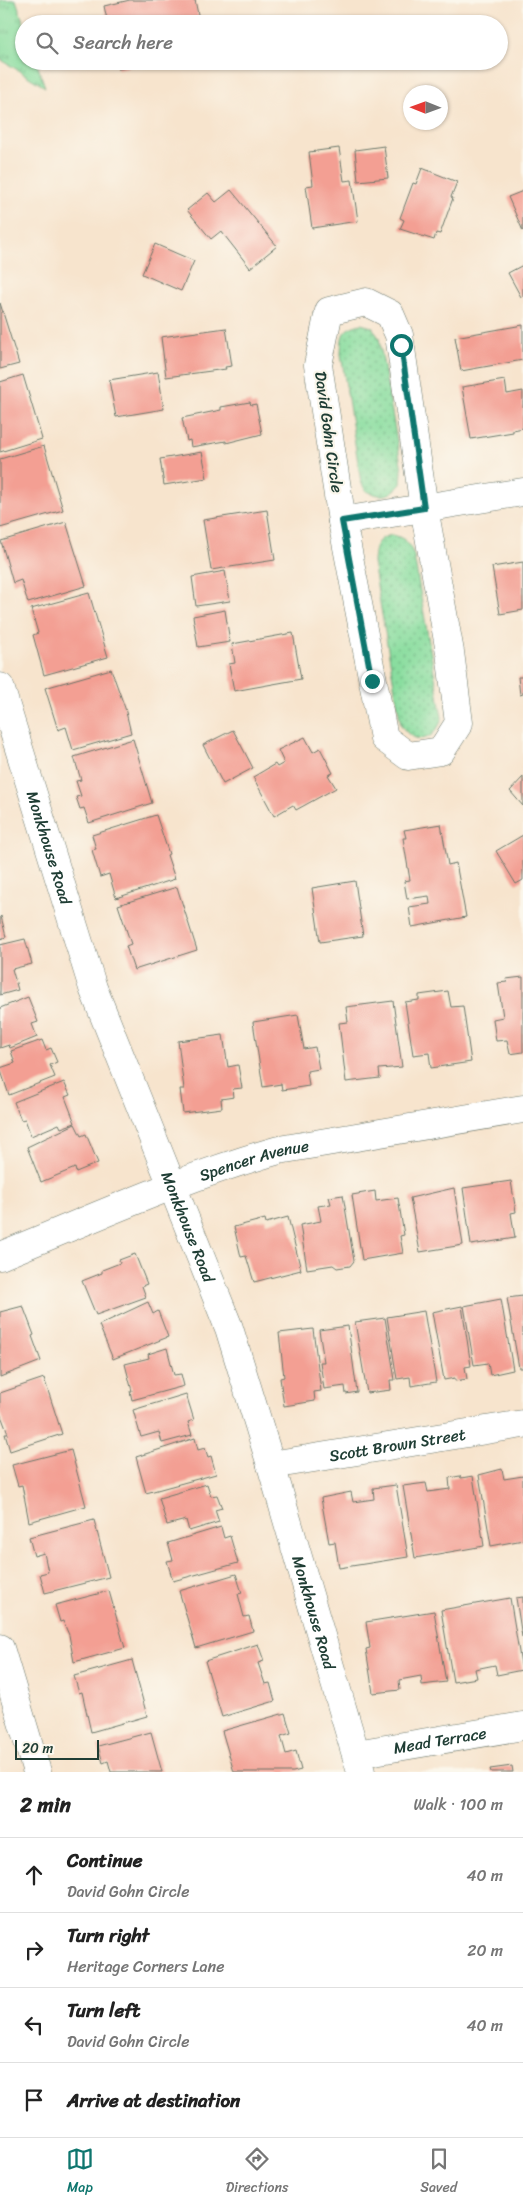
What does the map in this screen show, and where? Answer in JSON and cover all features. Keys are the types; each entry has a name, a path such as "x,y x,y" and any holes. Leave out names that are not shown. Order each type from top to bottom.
{"street":[{"name":"David Gohn Circle","path":"366,302 390,314 399,335 424,508 450,652 459,723 442,751 408,756 384,738 342,521 318,366 329,312 366,302"},
{"path":"342,521 523,492"},
{"name":"Monkhouse Road","path":"0,687 92,988 228,1328 271,1465 358,1763"},
{"name":"Spencer Avenue","path":"0,1256 172,1186 244,1160 279,1150 523,1109"},
{"name":"Scott Brown Street","path":"271,1465 523,1424"},
{"path":"0,1648 37,1772"},
{"name":"Mead Terrace","path":"358,1763 523,1726"}],"green space":[{"path":"0,0 16,0 21,15 15,15 15,68 0,59"},
{"path":"18,70 39,70 45,87"},
{"path":"361,324 372,327 379,338 402,470 401,484 393,492 385,495 377,495 366,491 361,482 341,354 342,338 346,331"},
{"path":"392,535 406,542 414,556 442,718 435,732 430,736 418,739 406,732 401,725 373,562 374,552 379,541"}],"building":[{"path":"130,0 195,0 198,15 106,15 104,6"},
{"path":"384,146 388,178 358,181 355,150"},
{"path":"339,148 344,181 352,180 358,221 312,228 306,186 313,185 309,152"},
{"path":"422,168 457,182 440,234 436,233 434,240 400,229 404,220 400,218 413,183 416,184"},
{"path":"231,190 277,246 250,268 221,231 211,239 187,210 208,193 216,202"},
{"path":"523,191 523,231 508,197"},
{"path":"155,244 194,261 181,291 142,274"},
{"path":"523,265 523,296 521,297 508,273"},
{"path":"0,303 19,364 0,369"},
{"path":"523,325 523,360 461,371 455,337"},
{"path":"226,328 232,366 225,367 226,369 166,377 161,337"},
{"path":"158,372 164,409 116,417 109,380"},
{"path":"23,375 42,439 0,452 0,382"},
{"path":"505,380 507,394 523,391 523,428 513,430 513,432 471,439 462,387"},
{"path":"250,402 251,405 256,404 262,434 226,443 226,441 191,447 190,440 187,441 182,418 221,410 221,407"},
{"path":"44,446 63,510 0,528 0,459"},
{"path":"202,452 207,478 164,485 160,459"},
{"path":"267,510 275,560 211,570 203,520"},
{"path":"66,522 86,586 28,603 21,580 13,583 1,541"},
{"path":"523,562 523,610 500,614 492,567"},
{"path":"225,571 230,601 196,606 192,577"},
{"path":"89,593 108,657 44,675 33,635 38,633 31,609"},
{"path":"225,610 230,642 198,647 193,616"},
{"path":"293,633 301,679 234,691 229,664 235,663 232,644"},
{"path":"111,669 125,708 131,733 73,750 66,727 58,730 45,688"},
{"path":"518,677 523,677 523,694 520,695"},
{"path":"233,730 253,768 223,784 203,745"},
{"path":"305,737 313,752 320,748 333,773 328,775 336,788 296,810 293,805 274,816 253,777 275,764 277,767 284,763 278,750"},
{"path":"133,739 152,803 89,823 84,808 80,809 76,797 81,796 76,781 81,780 74,757"},
{"path":"523,777 523,806 510,791"},
{"path":"156,815 175,879 116,898 109,874 100,877 92,850 96,849 92,835"},
{"path":"441,824 448,865 456,863 466,917 412,927 409,907 430,904 429,896 407,899 404,881 410,880 403,838 406,838 404,830"},
{"path":"523,835 523,880 516,884 496,851"},
{"path":"355,881 363,936 320,942 312,888"},
{"path":"177,887 197,950 134,970 126,946 131,944 118,905"},
{"path":"0,917 6,937 0,939"},
{"path":"25,939 32,964 12,969 18,990 0,995 0,945"},
{"path":"523,977 523,1052 510,1054 507,1040 496,1041 493,1019 503,1017 498,983 507,982 506,979"},
{"path":"448,991 451,1007 463,1006 471,1062 431,1068 429,1053 413,1055 405,1002 419,1000 419,995"},
{"path":"28,997 38,1022 32,1024 37,1037 10,1048 9,1045 0,1048 0,1008"},
{"path":"393,1001 402,1067 379,1069 380,1078 346,1082 339,1023 348,1022 346,1007"},
{"path":"298,1015 304,1049 315,1047 319,1069 307,1071 309,1086 282,1090 281,1084 263,1087 253,1022"},
{"path":"223,1035 228,1067 238,1065 242,1088 233,1089 234,1097 221,1099 222,1108 183,1113 180,1089 184,1089 178,1041"},
{"path":"42,1040 46,1050 51,1048 57,1062 50,1065 55,1077 9,1095 0,1068 15,1063 11,1051"},
{"path":"64,1082 70,1095 65,1097 75,1123 61,1128 59,1124 31,1136 25,1119 21,1120 14,1102"},
{"path":"75,1124 81,1136 86,1134 98,1163 76,1172 75,1168 41,1182 27,1147"},
{"path":"511,1181 516,1212 511,1213 515,1238 471,1245 463,1188"},
{"path":"454,1188 463,1245 420,1252 410,1198"},
{"path":"375,1191 376,1201 398,1198 404,1235 400,1236 403,1253 362,1260 352,1195"},
{"path":"343,1195 354,1261 350,1266 337,1268 333,1265 307,1269 300,1225 321,1221 318,1206 331,1204 329,1197"},
{"path":"288,1217 301,1270 254,1282 246,1256 241,1257 234,1227 265,1219 266,1223"},
{"path":"135,1254 147,1284 142,1286 146,1297 96,1315 82,1281 102,1273 102,1270 120,1263 119,1260"},
{"path":"523,1296 523,1368 519,1368 507,1298"},
{"path":"501,1299 513,1370 490,1375 488,1363 474,1365 464,1306"},
{"path":"148,1302 153,1314 158,1311 168,1337 113,1359 99,1325"},
{"path":"23,1306 41,1361 0,1377 0,1312"},
{"path":"462,1306 471,1366 465,1367 467,1379 455,1381 455,1378 444,1380 432,1312"},
{"path":"424,1311 436,1382 411,1386 410,1377 397,1379 387,1317"},
{"path":"385,1318 395,1380 390,1380 391,1390 367,1393 355,1322"},
{"path":"348,1326 357,1392 346,1394 345,1386 324,1389 320,1362 324,1362 319,1330"},
{"path":"313,1329 321,1391 314,1392 315,1401 284,1406 280,1378 284,1377 279,1333"},
{"path":"167,1348 174,1375 181,1374 184,1386 132,1400 130,1391 132,1391 125,1364 149,1358 148,1354"},
{"path":"44,1378 62,1434 10,1451 5,1434 8,1434 0,1413 0,1393"},
{"path":"186,1394 194,1420 188,1422 192,1435 162,1443 159,1432 141,1437 133,1410"},
{"path":"195,1438 198,1450 205,1448 208,1457 211,1456 216,1474 146,1493 136,1457"},
{"path":"71,1450 86,1506 29,1522 22,1485 18,1486 12,1465"},
{"path":"502,1469 504,1479 523,1476 523,1540 491,1546 479,1475"},
{"path":"460,1476 461,1478 473,1476 484,1546 415,1558 403,1486 426,1483 428,1492 450,1489 449,1478"},
{"path":"207,1484 211,1496 217,1495 222,1508 215,1510 219,1522 189,1531 186,1520 167,1525 159,1498"},
{"path":"396,1485 408,1557 339,1568 335,1542 329,1543 321,1498 351,1492 353,1502 374,1499 373,1488"},
{"path":"94,1520 109,1577 45,1593 40,1574 48,1572 44,1553 34,1556 29,1537"},
{"path":"221,1527 224,1538 230,1536 238,1563 173,1581 167,1561 173,1560 168,1543"},
{"path":"236,1574 242,1593 238,1594 244,1617 249,1616 253,1631 196,1648 179,1591"},
{"path":"109,1591 125,1648 74,1662 69,1635 63,1621 60,1622 55,1605"},
{"path":"523,1597 523,1636 522,1637 516,1598"},
{"path":"510,1598 522,1670 497,1675 495,1665 475,1669 477,1678 453,1682 441,1610"},
{"path":"434,1611 446,1682 422,1685 421,1676 399,1680 400,1690 373,1693 366,1649 370,1648 366,1622"},
{"path":"258,1644 264,1661 258,1663 265,1684 270,1683 275,1701 222,1717 205,1661"},
{"path":"132,1660 147,1716 91,1732 82,1692 79,1693 74,1676"},
{"path":"285,1713 291,1733 281,1736 286,1754 296,1751 301,1770 293,1772 234,1772 222,1731"},
{"path":"151,1732 162,1772 111,1772 108,1761 103,1763 98,1746"},
{"path":"512,1766 513,1772 491,1772 490,1769"}],"route":[{"path":"372,681 342,521 424,508 401,345"}]}
